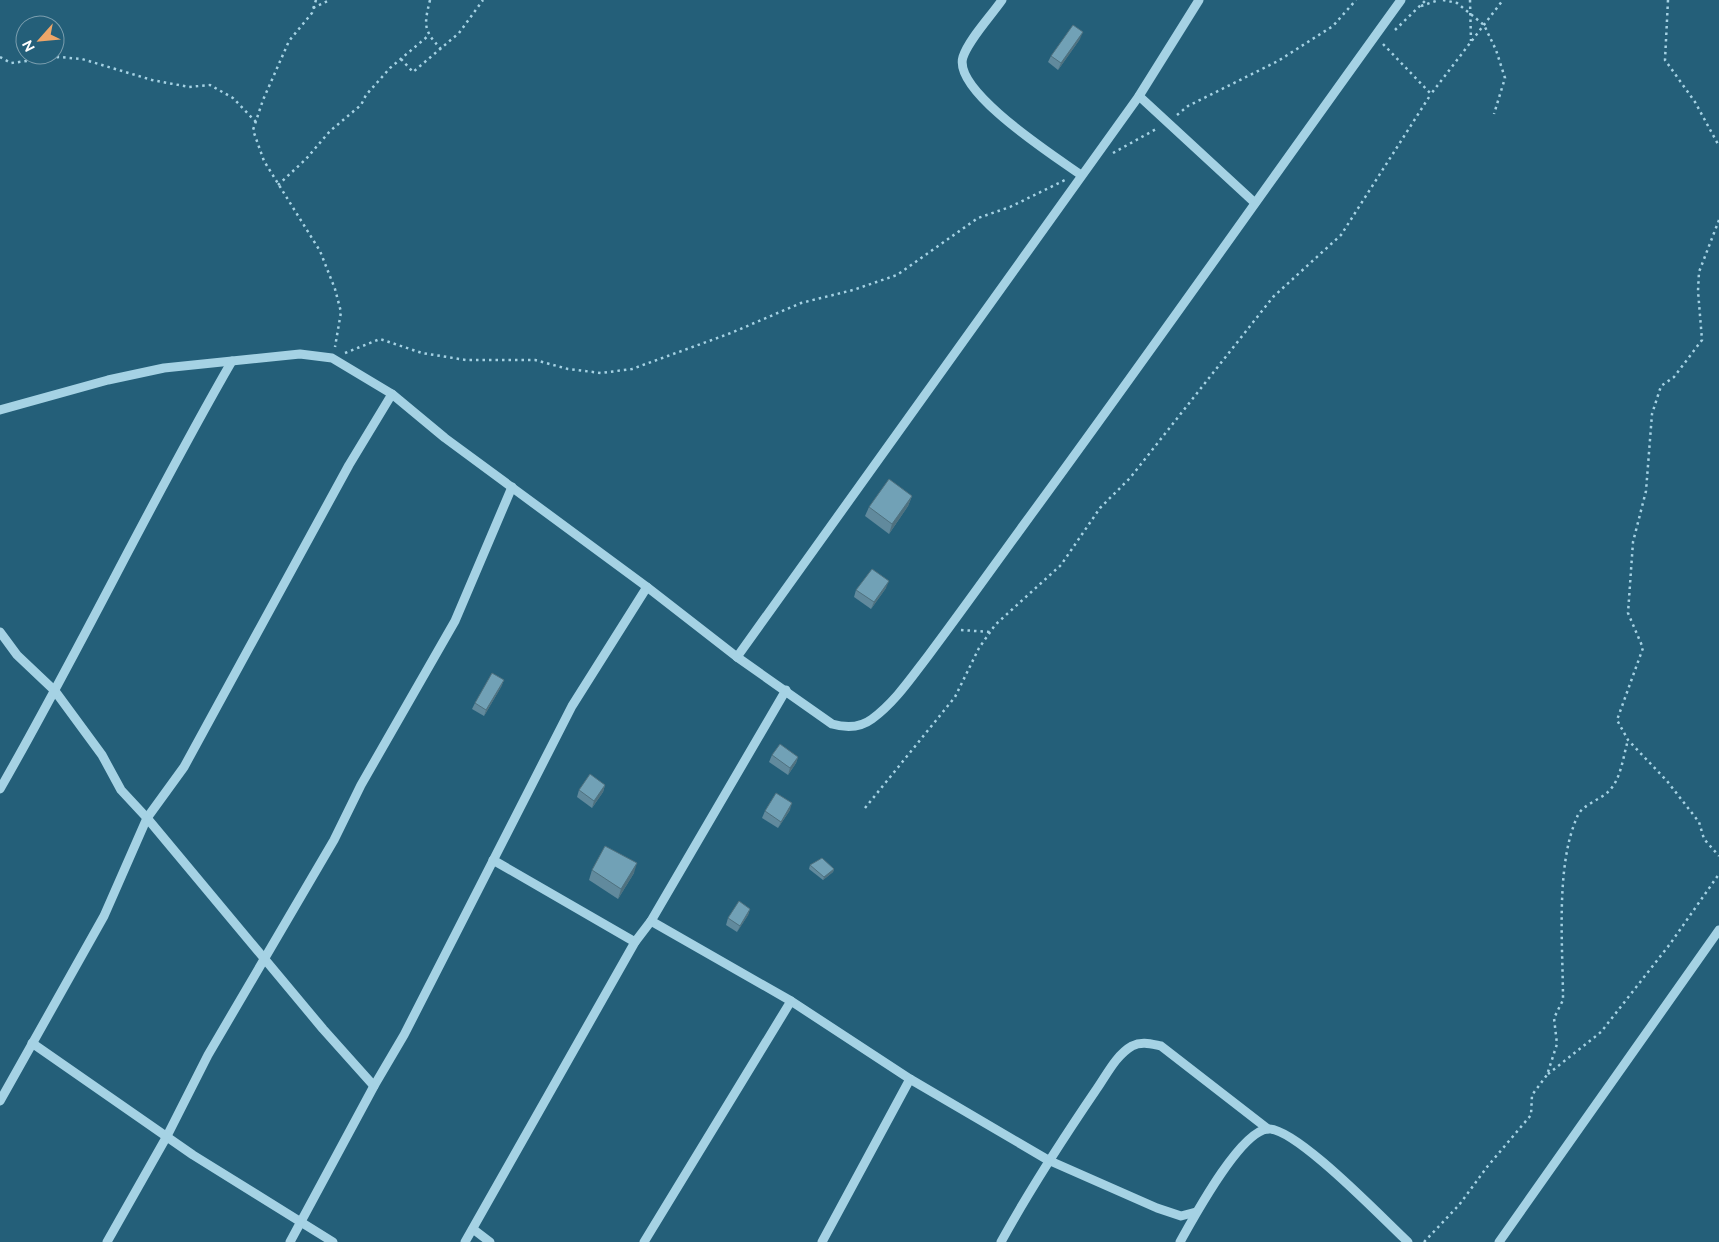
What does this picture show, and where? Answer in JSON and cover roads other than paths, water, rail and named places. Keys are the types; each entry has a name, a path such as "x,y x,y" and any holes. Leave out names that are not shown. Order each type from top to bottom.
{"street":[{"path":"1002,0 963,58 964,73 979,95 1006,121 1081,175"},
{"path":"737,657 1139,96 1199,0"},
{"path":"0,410 108,380 164,368 300,354 332,358 392,394 445,438 648,587 737,657 832,724 842,727 863,725 896,697 948,629 1092,434 1401,0"},
{"path":"1139,96 1255,203"},
{"path":"0,789 54,691 181,448 232,360"},
{"path":"0,1101 104,916 148,818 184,767 348,465 392,394"},
{"path":"107,1242 167,1136 208,1055 334,840 361,785 455,621 512,487"},
{"path":"290,1242 374,1086 404,1035 572,706 648,587"},
{"path":"0,632 18,655 54,691 102,755 121,790 148,818 264,958 374,1086"},
{"path":"465,1242 634,942 651,921 786,690"},
{"path":"494,860 634,942"},
{"path":"651,921 791,1001 910,1079 1048,1160 1157,1208 1181,1216 1196,1212"},
{"path":"1499,1242 1719,930"},
{"path":"644,1242 791,1001"},
{"path":"1001,1242 1048,1160 1124,1052 1133,1046 1145,1042 1161,1046 1268,1129 1286,1134 1317,1156 1408,1242"},
{"path":"32,1043 167,1136 300,1223 334,1242"},
{"path":"822,1242 910,1079"},
{"path":"1180,1242 1196,1212 1234,1153 1252,1135 1268,1129"},
{"path":"473,1230 490,1242"}]}
